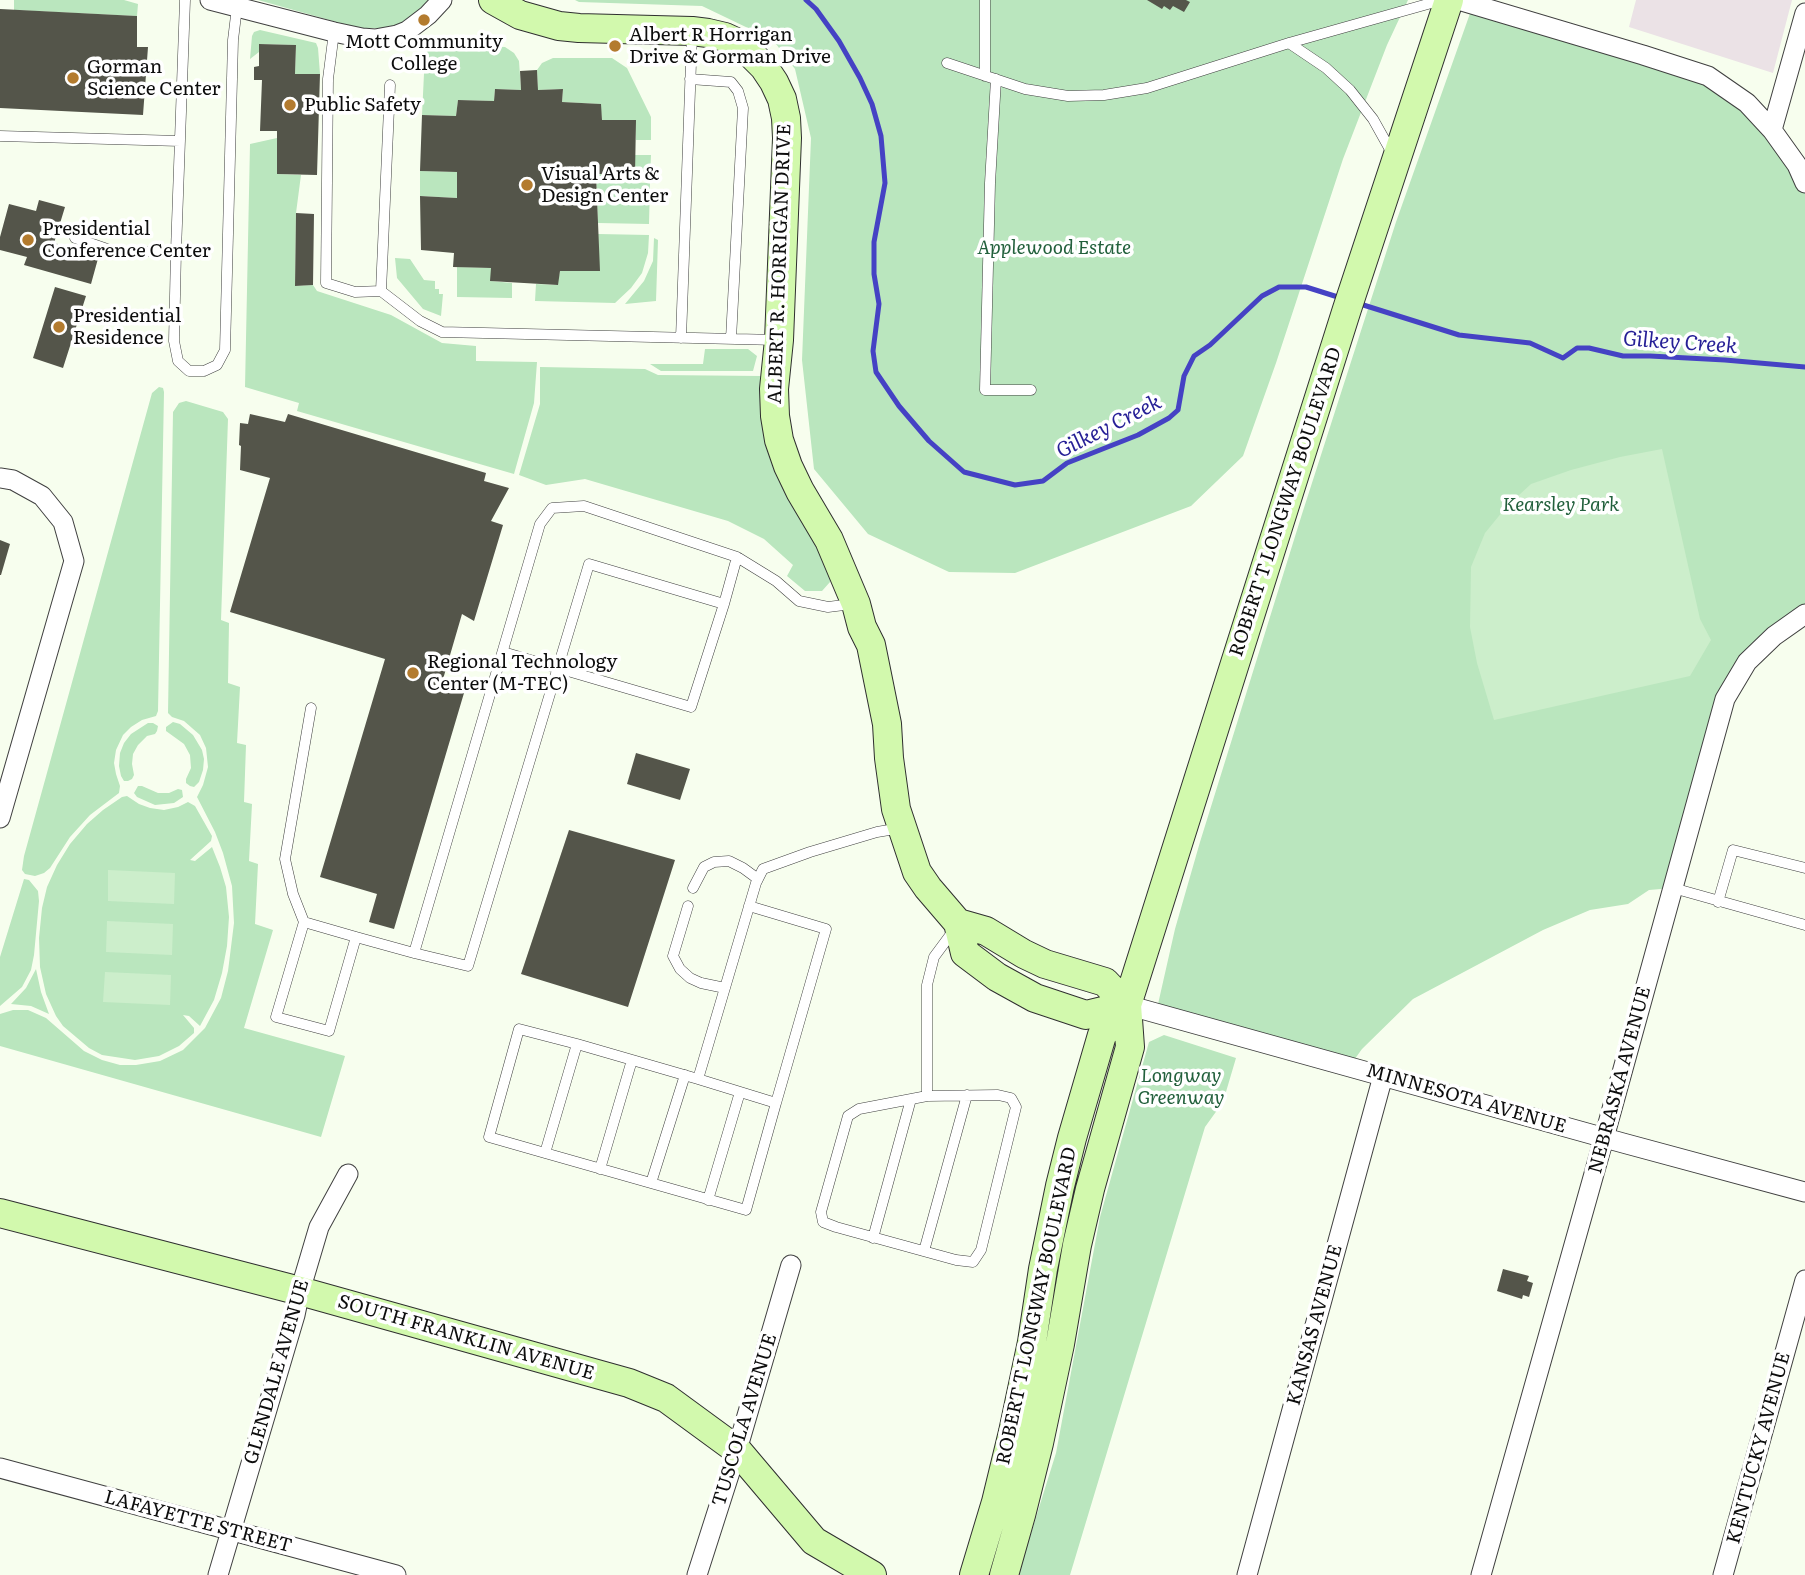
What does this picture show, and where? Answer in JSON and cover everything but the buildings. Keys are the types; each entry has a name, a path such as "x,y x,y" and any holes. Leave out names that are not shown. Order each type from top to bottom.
{"street":[{"path":"209,0 334,32 375,39 397,35 418,24 442,0"},
{"name":"ALBERT R. HORRIGAN DRIVE","path":"493,0 520,15 559,26 708,33 737,43 764,67 774,82 782,99 787,138 779,340 774,389 779,440 800,491 829,540 871,645 887,724 892,787 902,828 918,872 941,905 958,923 965,953 1013,987 1035,998 1086,1015 1128,1005"},
{"name":"ROBERT T LONGWAY BOULEVARD","path":"1004,1575 1039,1443 1090,1189 1130,1047 1128,1005 1395,159 1450,0"},
{"path":"1458,0 1708,76 1746,103 1772,130 1797,165 1805,183"},
{"path":"1772,130 1805,13"},
{"path":"0,478 13,480 41,496 63,522 74,561 0,818"},
{"name":"NEBRASKA AVENUE","path":"1481,1575 1725,699 1747,662 1774,636 1804,614"},
{"name":"ROBERT T LONGWAY BOULEVARD","path":"974,1575 1013,1432 1032,1342 1045,1257 1066,1162 1102,1035 1128,1005"},
{"name":"MINNESOTA AVENUE","path":"1128,1005 1805,1192"},
{"name":"KANSAS AVENUE","path":"1247,1575 1383,1076"},
{"name":"GLENDALE AVENUE","path":"218,1575 319,1227 348,1174"},
{"name":"SOUTH FRANKLIN AVENUE","path":"0,1213 300,1291 629,1383 666,1398 737,1450 814,1541 872,1575"},
{"name":"TUSCOLA AVENUE","path":"697,1575 792,1265"},
{"name":"KENTUCKY AVENUE","path":"1723,1575 1805,1280"},
{"name":"LAFAYETTE STREET","path":"0,1468 396,1575"}],"lane":[{"path":"185,0 174,341 178,361 189,371 204,371 217,365 225,350 233,40 237,7"},
{"path":"985,0 990,77 985,390 1031,390"},
{"path":"947,63 1025,89 1068,96 1104,95 1147,88 1289,43 1442,0"},
{"path":"681,338 692,31"},
{"path":"334,32 328,79 326,282 355,292 381,292 420,321 442,332 779,340"},
{"path":"1289,43 1326,68 1350,90 1373,119 1395,159"},
{"path":"690,79 731,82 738,91 744,108 731,339"},
{"path":"381,292 390,85"},
{"path":"0,136 180,141"},
{"path":"75,238 116,253 176,251"},
{"path":"414,953 540,524 552,508 584,506 737,557 776,581 799,601 828,607 856,604"},
{"path":"503,652 691,707 737,557"},
{"path":"304,922 468,966 589,564 723,604"},
{"path":"312,709 285,859 293,894 304,922 276,1017 329,1031 356,937"},
{"path":"698,1079 749,906 763,869 877,832 902,828"},
{"path":"1718,902 1733,850 1805,868"},
{"path":"693,888 704,867 715,862 729,861 743,867 758,879"},
{"path":"1673,888 1805,925"},
{"path":"688,906 673,956 690,978 725,988"},
{"path":"749,906 826,929 746,1210 489,1137 519,1028 776,1103"},
{"path":"927,1096 928,985 934,957 958,923"},
{"path":"545,1153 577,1044"},
{"path":"600,1169 632,1060"},
{"path":"652,1184 685,1075"},
{"path":"708,1200 740,1092"},
{"path":"924,1251 967,1095"},
{"path":"998,1095 1012,1098 1016,1107 981,1250 973,1262 956,1260 822,1222 821,1212 848,1116 859,1109 927,1096 998,1095"},
{"path":"873,1238 911,1099"}],"shaded area":[{"path":"1636,0 1792,0 1773,73 1629,27"}],"green space":[{"path":"14,0 124,0 138,4 137,16 14,10"},
{"path":"258,0 428,0 419,11 401,24 385,28 358,28"},
{"name":"Applewood Estate","path":"575,0 1408,0 1387,45 1343,159 1243,456 1191,506 1015,573 949,572 868,534 814,469 802,360 811,138 795,69 773,40 702,6"},
{"name":"Kearsley Park","path":"1473,5 1708,76 1772,130 1805,186 1805,614 1747,662 1673,888 1649,890 1628,904 1590,910 1543,930 1413,999 1362,1049 1349,1067 1156,1013 1175,929 1200,842 1302,514 1396,222"},
{"path":"260,30 316,43 320,74 295,74 296,45 260,44 259,52 250,59 252,36"},
{"path":"505,47 514,53 519,61 521,90 495,89 494,101 458,100 456,116 422,115 425,53 431,49"},
{"path":"553,58 612,58 627,68 651,117 651,140 636,140 635,120 602,120 600,104 562,102 563,89 538,90 537,70 542,63"},
{"path":"277,138 277,174 301,175 296,213 295,286 313,285 317,291 391,315 442,343 476,346 476,361 537,362 534,403 514,474 297,411 299,403 245,387 250,144"},
{"path":"635,155 651,155 650,178 623,178 622,174 635,174"},
{"path":"420,171 457,172 457,198 420,196"},
{"path":"596,174 618,174 618,182 650,183 649,224 598,223"},
{"path":"598,234 649,235 648,253 642,273 631,288 615,303 535,301 536,284 557,285 560,271 599,271"},
{"path":"654,238 658,240 656,301 625,304 644,281 653,261"},
{"path":"395,258 410,259 424,280 435,281 435,289 439,289 439,294 443,294 441,316 423,309 397,278"},
{"path":"457,267 491,268 491,281 512,283 512,298 457,297"},
{"path":"705,349 748,349 757,356 753,371 661,371 650,364 703,364"},
{"path":"540,367 645,369 658,375 762,376 829,566 830,582 822,591 805,591 787,576 793,565 764,539 728,521 585,479 546,485 519,475 540,404"},
{"path":"159,387 163,388 164,392 158,711 156,716 142,720 123,735 114,763 120,786 119,793 90,815 70,837 50,868 35,876 25,874 22,870 24,856 152,393"},
{"path":"186,401 223,412 228,419 221,620 229,623 228,683 240,687 237,743 246,745 244,802 252,804 249,861 258,864 255,924 273,930 244,1028 345,1056 321,1137 0,1046 0,1014 13,1010 28,1010 46,1018 84,1051 102,1060 120,1065 160,1061 183,1050 205,1028 221,998 228,971 234,923 232,886 215,832 197,797 208,767 206,748 200,735 184,721 168,713 173,412 179,403"},
{"path":"1662,449 1700,619 1711,640 1690,676 1494,720 1477,663 1470,627 1471,567 1485,533 1507,506 1531,484 1571,470"},
{"path":"173,722 180,724 193,735 202,750 203,770 194,787 186,783 191,768 190,755 184,744 166,731 166,727"},
{"path":"148,723 158,726 157,731 138,745 133,754 134,775 132,779 124,781 119,766 124,743 131,734"},
{"path":"138,786 158,793 169,793 178,789 182,790 183,797 174,803 155,805 137,797 134,793"},
{"path":"127,796 150,808 164,810 188,802 195,806 212,836 211,841 190,860 195,861 212,847 226,887 229,917 222,973 214,1000 200,1026 189,1016 183,1015 194,1028 194,1033 179,1046 159,1056 135,1060 102,1055 89,1048 63,1026 46,994 40,967 39,938 47,887 70,844 103,810"},
{"path":"108,870 175,873 174,904 108,901"},
{"path":"24,879 29,880 38,891 34,955 31,970 22,987 0,1006 0,957"},
{"path":"107,921 173,924 172,955 106,952"},
{"path":"36,969 49,1014 31,1006 11,1004 26,988"},
{"path":"105,972 171,975 170,1005 103,1002"},
{"name":"Longway Greenway","path":"1164,1035 1236,1058 1223,1102 1205,1127 1070,1575 1018,1575 1056,1453 1100,1217 1149,1042"}],"waterway":[{"name":"Gilkey Creek","path":"806,0 816,9 839,41 860,78 872,104 881,136 885,183 874,242 874,274 879,304 873,351 876,372 899,406 929,441 964,472 1015,485 1043,481 1067,463 1138,435 1169,418 1178,410 1184,376 1194,356 1210,345 1262,296 1279,287 1306,287 1341,298"},
{"name":"Gilkey Creek","path":"1357,303 1459,335 1530,343 1563,358 1577,348 1589,348 1623,356 1725,360 1805,367"}],"place":[{"name":"Mott Community College","path":"424,20"},
{"name":"Albert R Horrigan Drive & Gorman Drive","path":"615,46"},
{"name":"Gorman Science Center","path":"73,78"},
{"name":"Public Safety","path":"290,105"},
{"name":"Visual Arts & Design Center","path":"527,185"},
{"name":"Presidential Conference Center","path":"28,240"},
{"name":"Presidential Residence","path":"59,327"},
{"name":"Regional Technology Center (M-TEC)","path":"413,673"}]}
